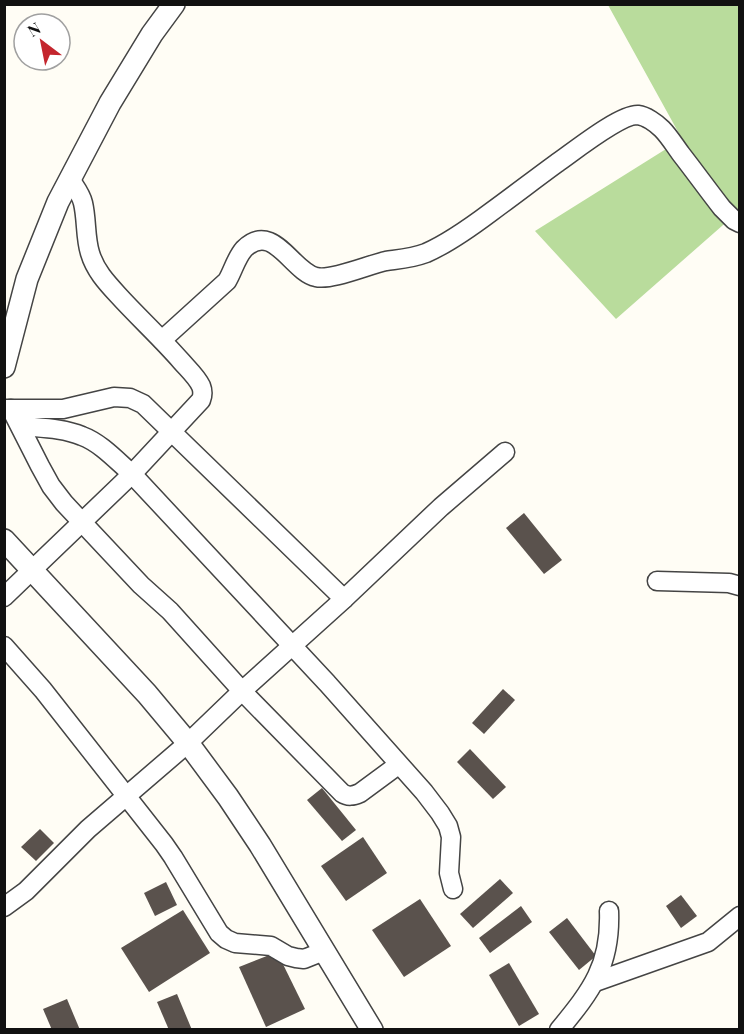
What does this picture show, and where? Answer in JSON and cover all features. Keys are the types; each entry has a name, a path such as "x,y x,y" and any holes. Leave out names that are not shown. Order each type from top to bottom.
{"street":[{"path":"4,367 27,279 58,202 110,103 152,34 174,4"},
{"path":"162,340 227,281 238,257 251,244 267,241 282,249 314,277 326,278 424,254 471,227 591,139 621,120 637,115 649,119 662,129 722,208 740,224"},
{"path":"4,597 132,474 201,400 203,390 198,381 162,340 101,277 90,254 83,203 70,179"},
{"path":"8,409 63,409 114,397 130,398 143,404 344,599"},
{"path":"8,409 21,426 51,486 81,522 141,585 170,611 242,691 342,793 346,796 354,796 398,765"},
{"path":"21,426 66,431 84,436 132,474 424,792 448,826 451,837 449,873 453,889"},
{"path":"4,907 26,891 88,829 188,743 441,507 505,452"},
{"path":"4,540 147,694 188,743 260,845 372,1029"},
{"path":"657,581 729,583 740,586"},
{"path":"4,646 43,690 173,857 219,933 235,943 271,946 296,958 304,959 324,951"},
{"path":"559,1029 578,1008 595,982 606,956 610,931 609,911"},
{"path":"595,982 708,942 740,916"}],"green space":[{"path":"608,5 739,5 739,211 616,319 535,231 682,139"}],"building":[{"path":"524,513 562,560 544,574 506,528"},
{"path":"503,689 515,700 484,734 472,723"},
{"path":"470,749 506,787 493,799 457,762"},
{"path":"322,788 356,830 342,841 307,800"},
{"path":"40,829 54,843 36,861 21,847"},
{"path":"363,837 387,873 346,901 321,866"},
{"path":"500,879 513,893 473,928 460,914"},
{"path":"166,882 177,905 155,916 144,893"},
{"path":"681,895 697,916 681,928 666,906"},
{"path":"420,899 451,946 404,977 372,930"},
{"path":"521,906 532,922 490,953 479,938"},
{"path":"183,910 210,953 149,992 121,948"},
{"path":"567,918 596,956 579,970 549,932"},
{"path":"277,952 305,1009 266,1027 239,967"},
{"path":"509,963 539,1014 519,1026 489,975"},
{"path":"177,994 192,1030 169,1030 157,1002"},
{"path":"67,999 80,1030 52,1030 43,1009"}]}
